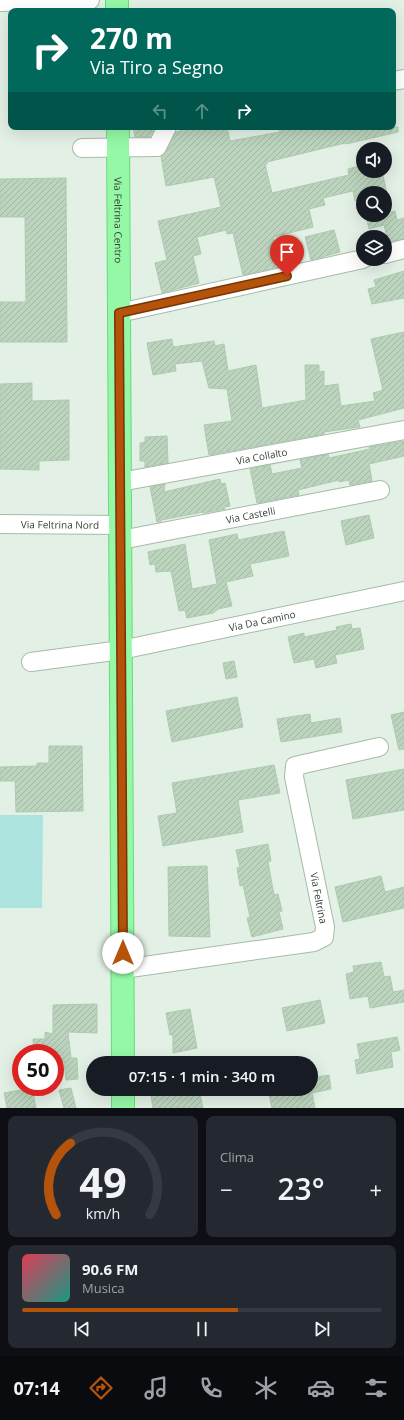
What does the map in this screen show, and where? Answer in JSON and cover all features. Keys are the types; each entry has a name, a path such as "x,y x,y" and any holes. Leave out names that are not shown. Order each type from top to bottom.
{"main road":[{"name":"Via Feltrina Centro","path":"118,137 119,313"},
{"path":"119,313 123,1056"},
{"path":"123,1096 123,1108"}],"street":[{"path":"0,2 90,0"},
{"path":"82,148 118,137 156,147 165,130"},
{"path":"392,252 404,249"},
{"path":"119,313 356,261"},
{"name":"Via Collalto","path":"120,482 404,430"},
{"name":"Via Castelli","path":"120,532 380,490"},
{"name":"Via Feltrina Nord","path":"0,524 120,532"},
{"name":"Via Da Camino","path":"31,662 120,650 404,591"},
{"name":"Via Feltrina","path":"123,969 314,942 324,937 325,927 294,778 295,766 378,747"}],"shaded area":[{"path":"0,815 43,815 42,908 0,908"}],"building":[{"path":"396,127 398,127 398,132 267,162 267,164 265,164 272,193 349,175 348,169 356,167 356,178 384,178 385,186 356,186 355,201 353,191 323,198 325,205 309,209 313,227 273,237 280,267 243,275 233,233 227,234 226,230 197,237 201,254 193,256 199,283 162,293 155,263 167,260 158,221 221,207 214,177 166,186 161,156 166,152 176,132 181,130 228,130 230,141 280,132 280,130 396,130"},
{"path":"134,130 154,130 150,137 135,137"},
{"path":"66,178 67,342 0,342 0,302 26,302 25,217 0,217 0,179"},
{"path":"395,211 397,220 404,218 404,239 392,241 392,230 385,230 384,225 369,229 368,222 392,222 392,212"},
{"path":"334,230 340,252 311,260 305,237"},
{"path":"404,271 404,298 372,304 368,289 376,287 374,280"},
{"path":"404,332 404,408 358,420 360,427 324,432 324,434 209,455 204,425 232,421 227,389 209,388 202,361 175,364 176,371 153,375 147,343 172,339 173,347 214,341 215,346 224,344 228,371 256,365 262,408 306,400 305,365 319,365 319,372 324,371 324,386 338,384 341,406 375,401 373,393 383,390 371,339"},
{"path":"32,383 32,401 69,400 69,460 39,461 39,470 0,469 0,384"},
{"path":"167,436 168,463 145,467 145,461 140,461 140,443 145,442 145,437"},
{"path":"404,441 404,456 369,464 372,481 350,485 349,480 339,482 339,480 298,490 299,495 257,503 250,469 270,465 272,474 302,468 300,460 328,454 329,458 370,449 369,447"},
{"path":"220,479 221,484 225,483 230,506 224,507 225,509 161,520 161,522 157,522 150,487 165,484 164,492"},
{"path":"369,515 374,538 346,545 341,521"},
{"path":"284,531 289,556 250,564 253,576 226,582 232,606 218,609 213,613 187,618 185,610 179,611 171,571 156,572 155,564 150,565 148,552 185,544 192,589 217,584 209,540 237,534 238,540"},
{"path":"351,624 352,629 360,628 364,649 335,655 337,663 316,668 314,659 294,663 288,637 304,633 304,637 337,630 336,627"},
{"path":"234,661 237,677 226,679 223,663"},
{"path":"237,697 243,727 172,742 166,711"},
{"path":"404,712 404,749 399,750 391,715"},
{"path":"310,714 311,723 340,718 342,732 281,742 277,719"},
{"path":"49,746 82,746 83,811 16,812 15,781 0,781 0,767 37,766 37,763 49,763"},
{"path":"274,765 280,793 238,800 243,832 163,846 158,816 177,813 172,783"},
{"path":"404,769 404,810 353,819 346,780"},
{"path":"268,844 271,861 268,862 274,895 278,894 282,911 279,912 283,929 252,937 247,918 250,917 243,885 240,886 237,868 240,867 236,850"},
{"path":"207,866 210,937 169,936 168,867"},
{"path":"381,876 385,892 404,887 404,908 343,922 335,887"},
{"path":"381,962 384,977 390,976 393,992 404,990 404,1002 370,1008 368,996 350,999 346,974 354,972 353,966"},
{"path":"320,1000 325,1023 287,1031 282,1008"},
{"path":"97,1004 97,1033 68,1032 71,1058 77,1058 78,1079 66,1080 64,1044 33,1044 33,1039 45,1039 45,1032 53,1034 53,1005"},
{"path":"190,1009 197,1048 173,1053 173,1035 170,1035 166,1013"},
{"path":"397,1037 400,1050 391,1052 393,1067 357,1074 355,1060 360,1059 357,1044"},
{"path":"329,1075 331,1089 318,1092 318,1077"},
{"path":"71,1088 76,1108 64,1108 61,1096 64,1096 64,1089"},
{"path":"12,1092 12,1096 34,1096 36,1108 7,1108 4,1093"},
{"path":"151,1096 200,1096 203,1108 153,1108"},
{"path":"269,1096 313,1096 315,1108 272,1108"}],"route":[{"path":"123,953 119,313 287,276"}]}
